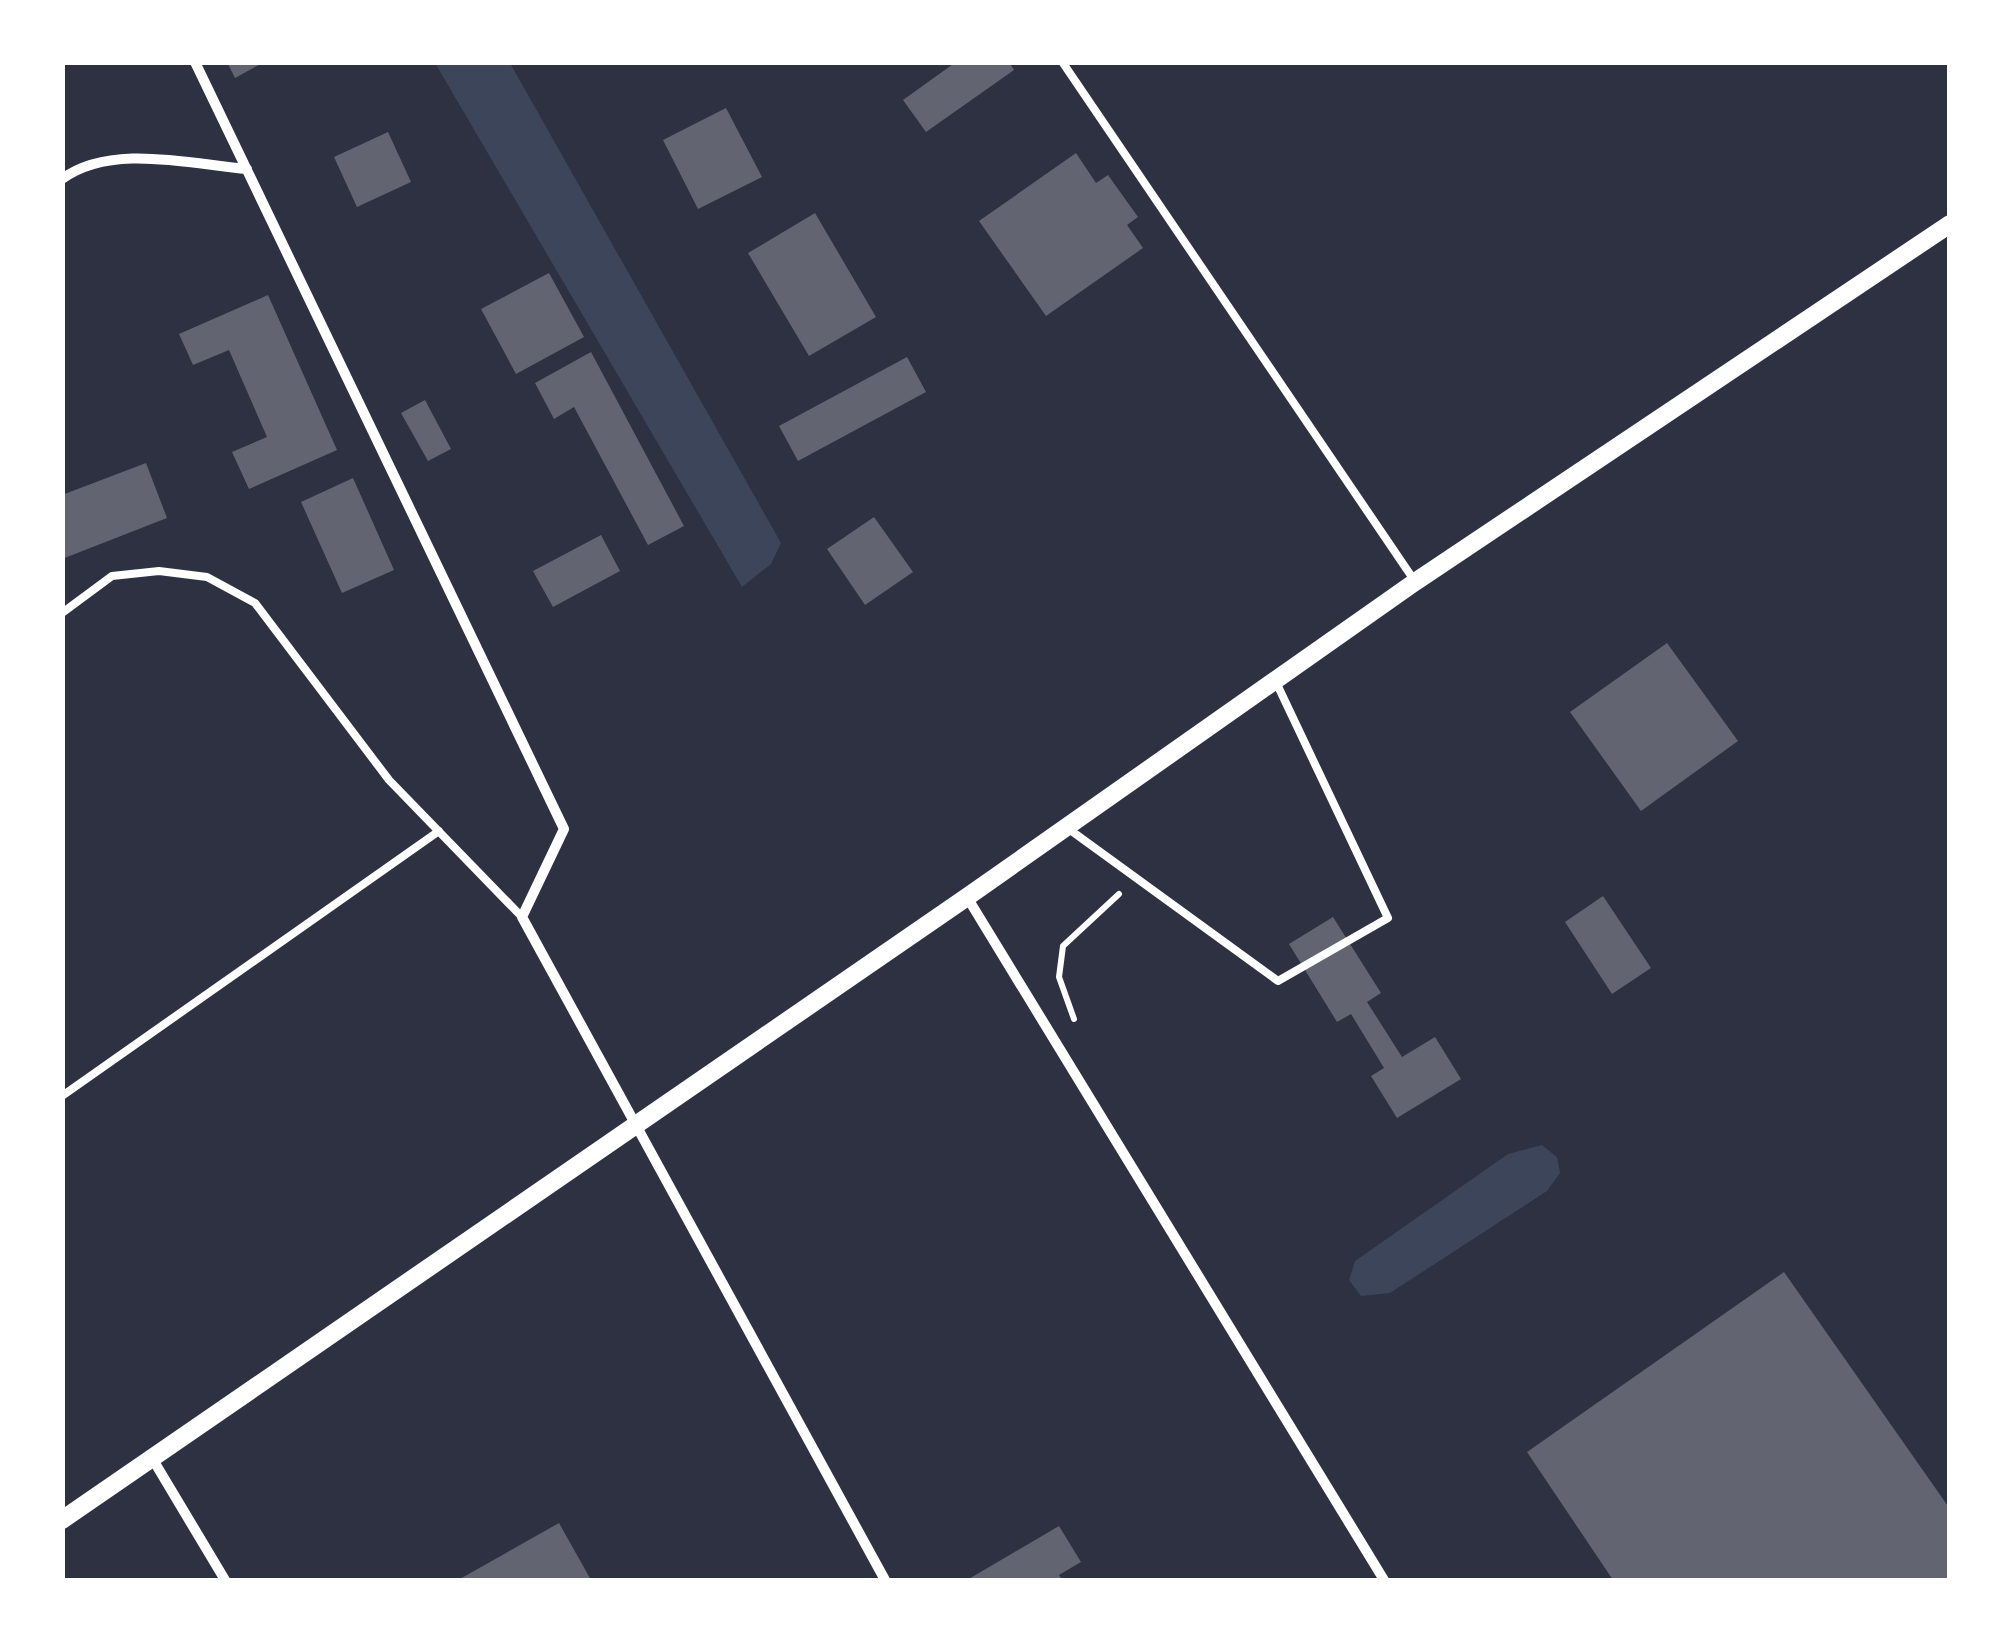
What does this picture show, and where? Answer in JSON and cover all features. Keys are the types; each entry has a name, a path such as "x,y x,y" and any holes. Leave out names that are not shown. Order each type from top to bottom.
{"street":[{"path":"195,62 564,828 522,916 885,1580"},
{"path":"62,179 84,163 142,159 247,169"},
{"path":"62,1520 967,897 1415,582 1950,224"},
{"path":"967,897 1384,1580"},
{"path":"152,1458 225,1580"}],"lane":[{"path":"1063,62 1415,582"},
{"path":"62,612 112,576 159,571 207,577 256,604 389,780 522,916"},
{"path":"1066,828 1278,980 1388,918 1275,680"},
{"path":"62,1096 439,831"}],"path":[{"path":"1081,1037 1058,977 1062,946 1137,878"}],"shaded area":[{"path":"435,63 510,63 781,543 771,564 742,587"},
{"path":"1542,1145 1557,1157 1560,1173 1547,1191 1390,1293 1361,1296 1349,1280 1355,1261 1508,1154"}],"building":[{"path":"227,62 264,62 235,78"},
{"path":"956,62 1009,62 1014,70 926,132 903,100"},
{"path":"726,108 762,177 698,209 663,140"},
{"path":"388,132 411,182 357,207 334,157"},
{"path":"1076,153 1096,183 1108,175 1138,217 1127,225 1143,248 1046,316 979,221"},
{"path":"815,213 876,317 809,356 748,253"},
{"path":"549,273 584,337 516,374 481,309"},
{"path":"268,295 337,450 249,489 232,452 267,437 229,350 193,365 179,334"},
{"path":"591,352 684,526 648,545 574,407 554,419 535,383"},
{"path":"907,357 926,392 798,461 779,426"},
{"path":"425,400 451,449 428,461 401,413"},
{"path":"146,463 167,518 62,559 62,495"},
{"path":"353,478 394,570 342,593 301,502"},
{"path":"874,517 913,572 865,605 827,549"},
{"path":"601,535 620,571 553,607 533,571"},
{"path":"1667,643 1738,741 1641,811 1570,712"},
{"path":"1603,896 1651,968 1612,994 1565,922"},
{"path":"1333,917 1381,993 1367,1002 1402,1057 1435,1037 1461,1079 1397,1118 1371,1076 1384,1068 1351,1014 1337,1022 1289,944"},
{"path":"1784,1272 1950,1509 1950,1580 1613,1580 1527,1452"},
{"path":"559,1523 591,1580 458,1580"},
{"path":"1059,1526 1081,1562 1059,1575 1062,1580 967,1580"}]}
